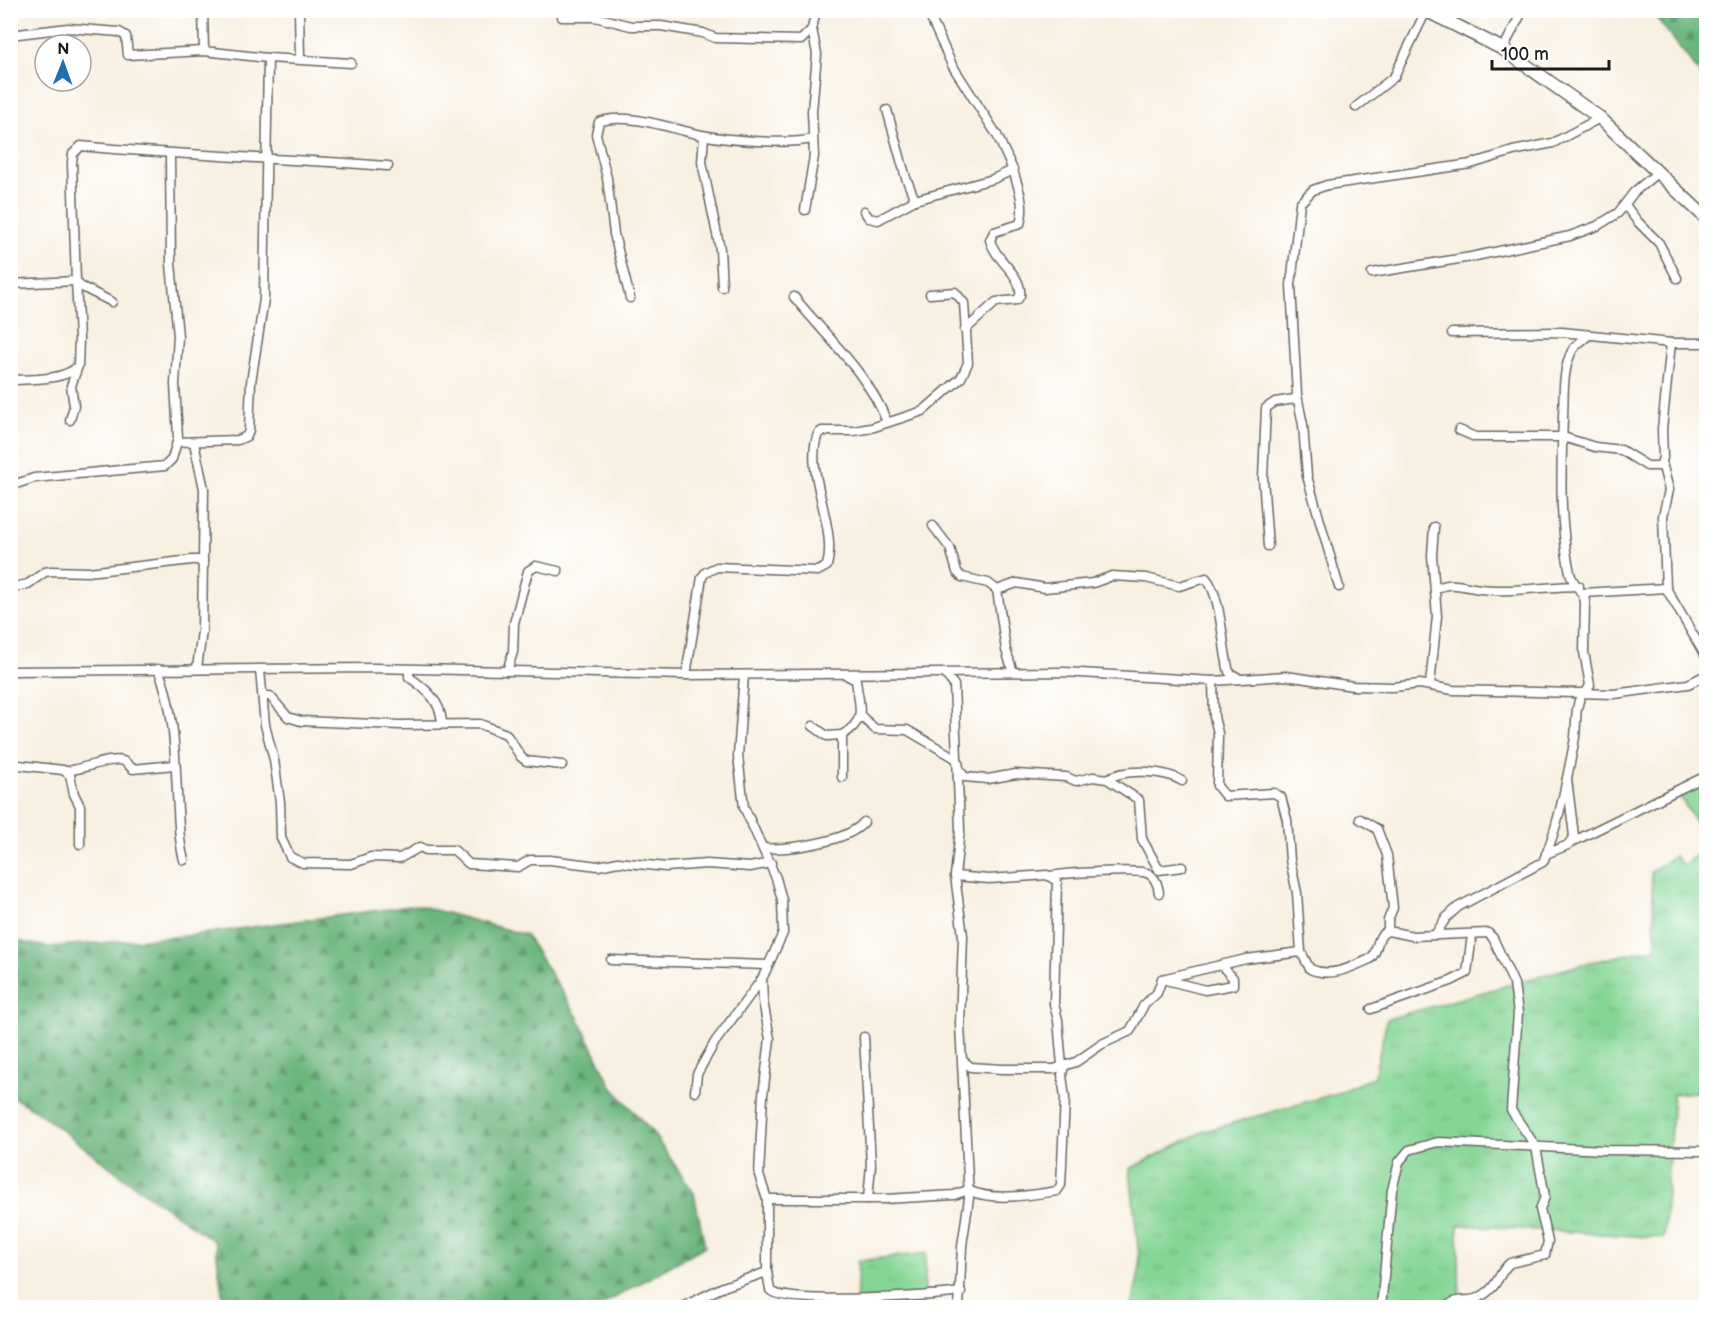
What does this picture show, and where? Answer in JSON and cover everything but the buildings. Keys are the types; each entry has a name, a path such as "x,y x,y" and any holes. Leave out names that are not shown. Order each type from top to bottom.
{"street":[{"path":"203,10 204,51"},
{"path":"299,10 300,58"},
{"path":"805,210 813,166 812,111 817,54 812,29 816,10"},
{"path":"927,10 952,65 997,135 1013,170 1020,194 1022,217 1020,224 994,232 990,240 999,260 1017,279 1020,296 1017,300 996,302 965,330"},
{"path":"1503,49 1523,10"},
{"path":"1356,107 1394,77 1425,11 1503,49 1600,118 1707,218"},
{"path":"562,17 595,14 631,26 661,27 703,33 715,38 744,41 801,40 815,43"},
{"path":"10,35 68,28 119,32 126,36 128,56 204,51 351,63"},
{"path":"801,40 812,29"},
{"path":"177,442 238,440 247,436 249,430 251,382 264,299 268,58"},
{"path":"887,110 903,170 915,200"},
{"path":"1339,587 1307,476 1304,425 1297,396 1291,321 1292,273 1300,203 1313,190 1327,185 1471,164 1513,151 1553,143 1600,118"},
{"path":"630,298 614,234 607,178 597,134 599,122 612,119 677,127 704,136 812,140"},
{"path":"704,136 702,162 720,249 722,287"},
{"path":"70,420 74,406 71,386 78,366 72,162 77,148 81,146 170,154 267,157 388,166"},
{"path":"10,486 34,478 165,466 172,459 177,442 175,384 178,336 171,264 170,154"},
{"path":"864,211 869,218 878,220 915,200 1013,170"},
{"path":"1372,273 1547,243 1597,226 1618,213 1634,192 1657,173"},
{"path":"1626,205 1638,222 1659,243 1677,278"},
{"path":"10,284 76,281"},
{"path":"76,281 80,286 112,302"},
{"path":"687,675 702,577 706,572 717,567 767,571 824,570 829,560 816,463 818,434 822,431 854,431 927,409 942,392 961,378 968,363 964,303 958,294 930,294"},
{"path":"794,297 861,378 880,405 887,422"},
{"path":"1452,333 1536,331 1671,343 1707,343"},
{"path":"1436,935 1452,912 1537,868 1546,854 1548,843 1558,822 1574,741 1575,708 1590,685 1584,652 1581,589 1570,574 1561,509 1568,360 1575,346 1589,335"},
{"path":"1671,343 1662,429 1662,463 1668,490 1663,516 1666,588 1707,657"},
{"path":"10,380 52,377 73,371 78,366"},
{"path":"1268,546 1263,478 1266,408 1275,402 1295,399 1297,396"},
{"path":"1459,430 1481,437 1563,437 1594,447 1621,450 1647,466 1660,466 1662,463"},
{"path":"194,443 204,489 204,565 197,668"},
{"path":"933,526 950,548 957,572 962,577 987,583 997,590 1006,650 1013,672"},
{"path":"1430,685 1437,616 1432,555 1434,527"},
{"path":"10,588 28,584 45,572 51,571 88,572 192,560 198,560 204,565"},
{"path":"507,671 513,652 513,623 528,571 536,566 558,571"},
{"path":"997,590 1017,583 1045,588 1093,583 1112,576 1146,578 1179,586 1206,578 1216,600 1223,650 1229,672 1240,679"},
{"path":"1436,589 1447,584 1479,589 1527,591 1551,586 1581,589 1666,588"},
{"path":"10,671 197,668 687,675 964,675 1013,672 1189,678 1213,681 1286,676 1353,686 1393,687 1410,683 1453,690 1584,693 1636,693 1688,684 1707,675"},
{"path":"158,669 165,688 179,836 184,860"},
{"path":"260,670 265,725 280,802 281,838 290,857 303,863 351,864 371,857 400,858 409,854 413,848 420,847 426,850 454,850 469,864 518,867 530,860 598,866 618,862 666,867 707,864 750,867 771,863"},
{"path":"409,670 409,677 431,693 441,711 442,722"},
{"path":"695,1092 695,1078 709,1052 762,979 783,933 782,900 771,863 744,807 738,756 744,675"},
{"path":"813,726 827,736 842,735 855,727 860,715 856,680 836,675"},
{"path":"945,675 954,685 960,830 955,876 963,936 960,1024 970,1194 962,1246 959,1308"},
{"path":"954,685 964,675"},
{"path":"1213,681 1214,717 1218,733 1218,790 1225,796 1274,793 1278,794 1284,803 1290,860 1298,893 1301,952 1310,969 1327,973 1337,972 1374,956 1379,938 1388,931 1413,936 1491,935 1514,984 1518,1013 1511,1110 1536,1147 1545,1197 1540,1209 1548,1241 1545,1255 1510,1263 1494,1288 1478,1298 1455,1301 1447,1308"},
{"path":"263,696 270,696 288,717 302,721 400,725 442,722 480,724 506,734 521,758 526,761 562,765"},
{"path":"860,715 875,729 907,730 957,759 964,777 975,779 1016,774 1066,777 1076,781 1093,777 1107,779 1139,800 1142,839 1159,870"},
{"path":"842,735 842,777"},
{"path":"10,764 67,771 85,769 108,760 123,761 133,769 174,765"},
{"path":"67,771 80,806 80,844"},
{"path":"1107,779 1120,773 1135,773 1173,775 1182,781"},
{"path":"1566,774 1574,819 1572,842"},
{"path":"1546,854 1707,776"},
{"path":"1360,819 1377,830 1387,855 1393,908 1388,920 1388,931"},
{"path":"763,848 792,848 845,837 857,831 864,822"},
{"path":"955,876 989,879 1119,872 1146,873 1182,867"},
{"path":"1146,873 1156,882 1159,893"},
{"path":"767,1199 1016,1195 1060,1189 1065,1098 1060,1069 1059,1028 1054,1004 1058,886 1050,876"},
{"path":"1443,927 1447,936"},
{"path":"1371,1009 1467,973 1472,935"},
{"path":"1162,979 1258,956 1301,952"},
{"path":"611,960 768,965"},
{"path":"1162,979 1205,990 1233,985 1233,978 1221,965"},
{"path":"762,979 770,1039 763,1095 759,1175 767,1199 767,1272 770,1290 778,1296 870,1298 961,1292"},
{"path":"963,1061 976,1068 1060,1069 1081,1060 1102,1044 1130,1031 1144,1005 1157,993 1162,979"},
{"path":"864,1037 871,1165 868,1199"},
{"path":"1381,1308 1392,1190 1400,1162 1409,1150 1438,1142 1707,1151"},
{"path":"680,1308 723,1287 767,1272"}],"green space":[{"path":"1651,11 1706,11 1706,81"},
{"path":"1706,781 1706,840 1679,795"},
{"path":"1706,848 1706,1091 1673,1094 1664,1238 1458,1225 1460,1307 1132,1307 1140,1267 1130,1169 1202,1132 1337,1093 1374,1077 1387,1019 1587,963 1656,948 1651,872 1674,856 1683,865"},
{"path":"417,905 526,935 579,1019 612,1087 652,1132 694,1193 705,1246 599,1307 224,1307 215,1242 128,1181 38,1112 11,1096 11,940 47,947 185,936"},
{"path":"926,1253 924,1307 856,1308 858,1261"}]}
